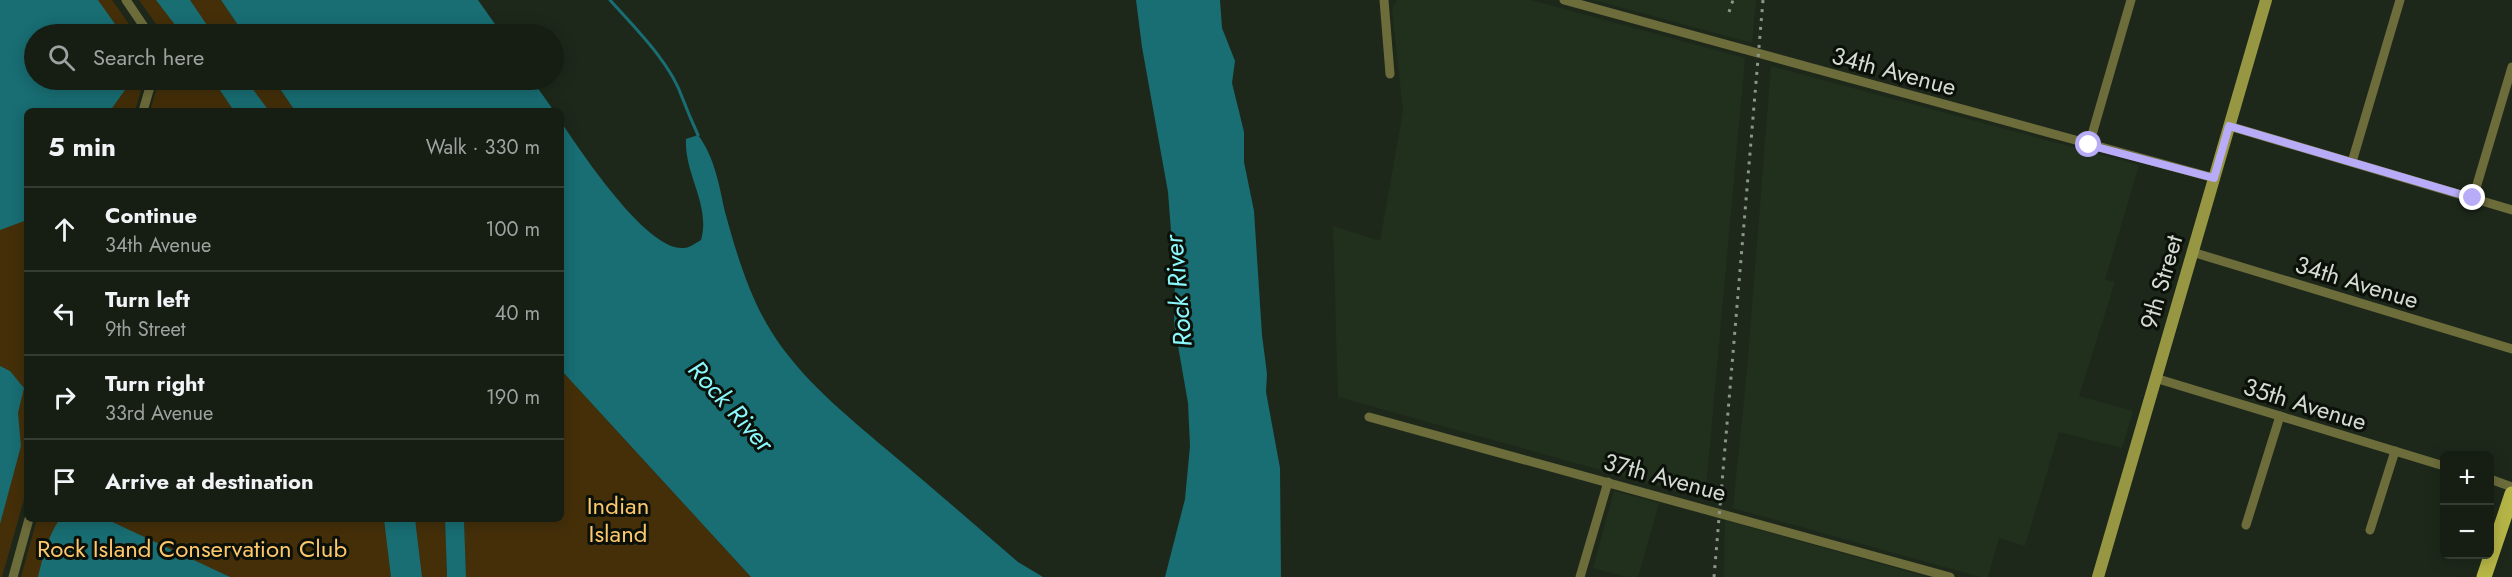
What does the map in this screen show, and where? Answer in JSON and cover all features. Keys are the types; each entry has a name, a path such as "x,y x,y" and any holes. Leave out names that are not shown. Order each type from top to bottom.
{"main road":[{"path":"2484,577 2512,494"}],"street":[{"path":"126,0 142,24"},
{"path":"1384,0 1390,74"},
{"name":"34th Avenue","path":"1564,0 2214,178"},
{"path":"2089,145 2131,0"},
{"name":"9th Street","path":"2098,577 2266,0"},
{"path":"2352,162 2400,0"},
{"path":"2473,198 2512,67"},
{"path":"144,108 149,90"},
{"path":"2229,126 2512,210"},
{"name":"34th Avenue","path":"2192,252 2512,349"},
{"name":"35th Avenue","path":"2155,378 2440,464"},
{"path":"2246,525 2280,416"},
{"name":"37th Avenue","path":"1369,417 1950,577"},
{"path":"2370,530 2395,451"},
{"path":"2494,480 2512,487"},
{"path":"1580,577 1608,482"},
{"path":"13,577 28,522"}],"shaded area":[{"path":"1397,0 1531,0 1745,58 1705,499 1338,397 1333,226 1380,241 1403,111 1392,9"},
{"path":"1594,0 1756,0 1752,43"},
{"path":"1771,66 2139,165 2105,280 2115,282 2079,396 2133,411 2122,448 2059,432 2025,546 1999,538 1988,577 1980,577 1733,508 1747,370"},
{"path":"1614,491 1659,503 1638,577 1627,577 1593,568"},
{"path":"1725,520 1927,577 1724,577"}],"green space":[{"name":"Rock Island Conservation Club","path":"0,0 112,0 129,24 24,24 24,90 141,90 136,108 24,108 24,500 2,577 0,577"},
{"path":"139,0 221,0 237,24 156,24"},
{"path":"156,90 281,90 293,108 151,108"},
{"name":"Indian Island","path":"564,373 751,577 466,577 464,522 564,522"},
{"name":"Rock Island Conservation Club","path":"36,522 445,522 447,577 21,577"}],"water":[{"path":"0,0 98,0 115,24 24,24 24,90 125,90 112,108 24,108 24,221 0,230"},
{"path":"156,0 190,0 206,24 174,24"},
{"path":"221,0 478,0 495,24 237,24"},
{"name":"Rock River","path":"1136,0 1220,0 1222,28 1235,61 1232,83 1244,132 1244,162 1254,211 1262,335 1267,374 1266,392 1280,468 1281,577 1165,577 1185,499 1190,446 1188,403 1174,323 1175,283 1168,192 1142,47"},
{"path":"220,90 253,90 267,108 232,108"},
{"path":"281,90 539,90 552,108 293,108"},
{"name":"Rock River","path":"564,126 599,175 634,217 652,234 669,245 684,248 701,240 703,227 703,214 686,152 686,139 698,135 709,153 734,243 750,289 771,331 795,364 855,422 1018,562 1043,577 751,577 564,373"},
{"path":"0,366 10,371 24,388 18,413 21,446 0,524"},
{"path":"58,522 112,522 230,577 38,577 49,539"},
{"path":"384,522 415,522 422,577 391,577"},
{"path":"445,522 464,522 466,577 447,577"}],"waterway":[{"path":"610,0 669,71 698,135"}],"railway":[{"path":"1729,12 1733,0"},
{"path":"1714,577 1763,0"}],"route":[{"path":"2089,145 2214,178 2229,126 2473,198"}]}
